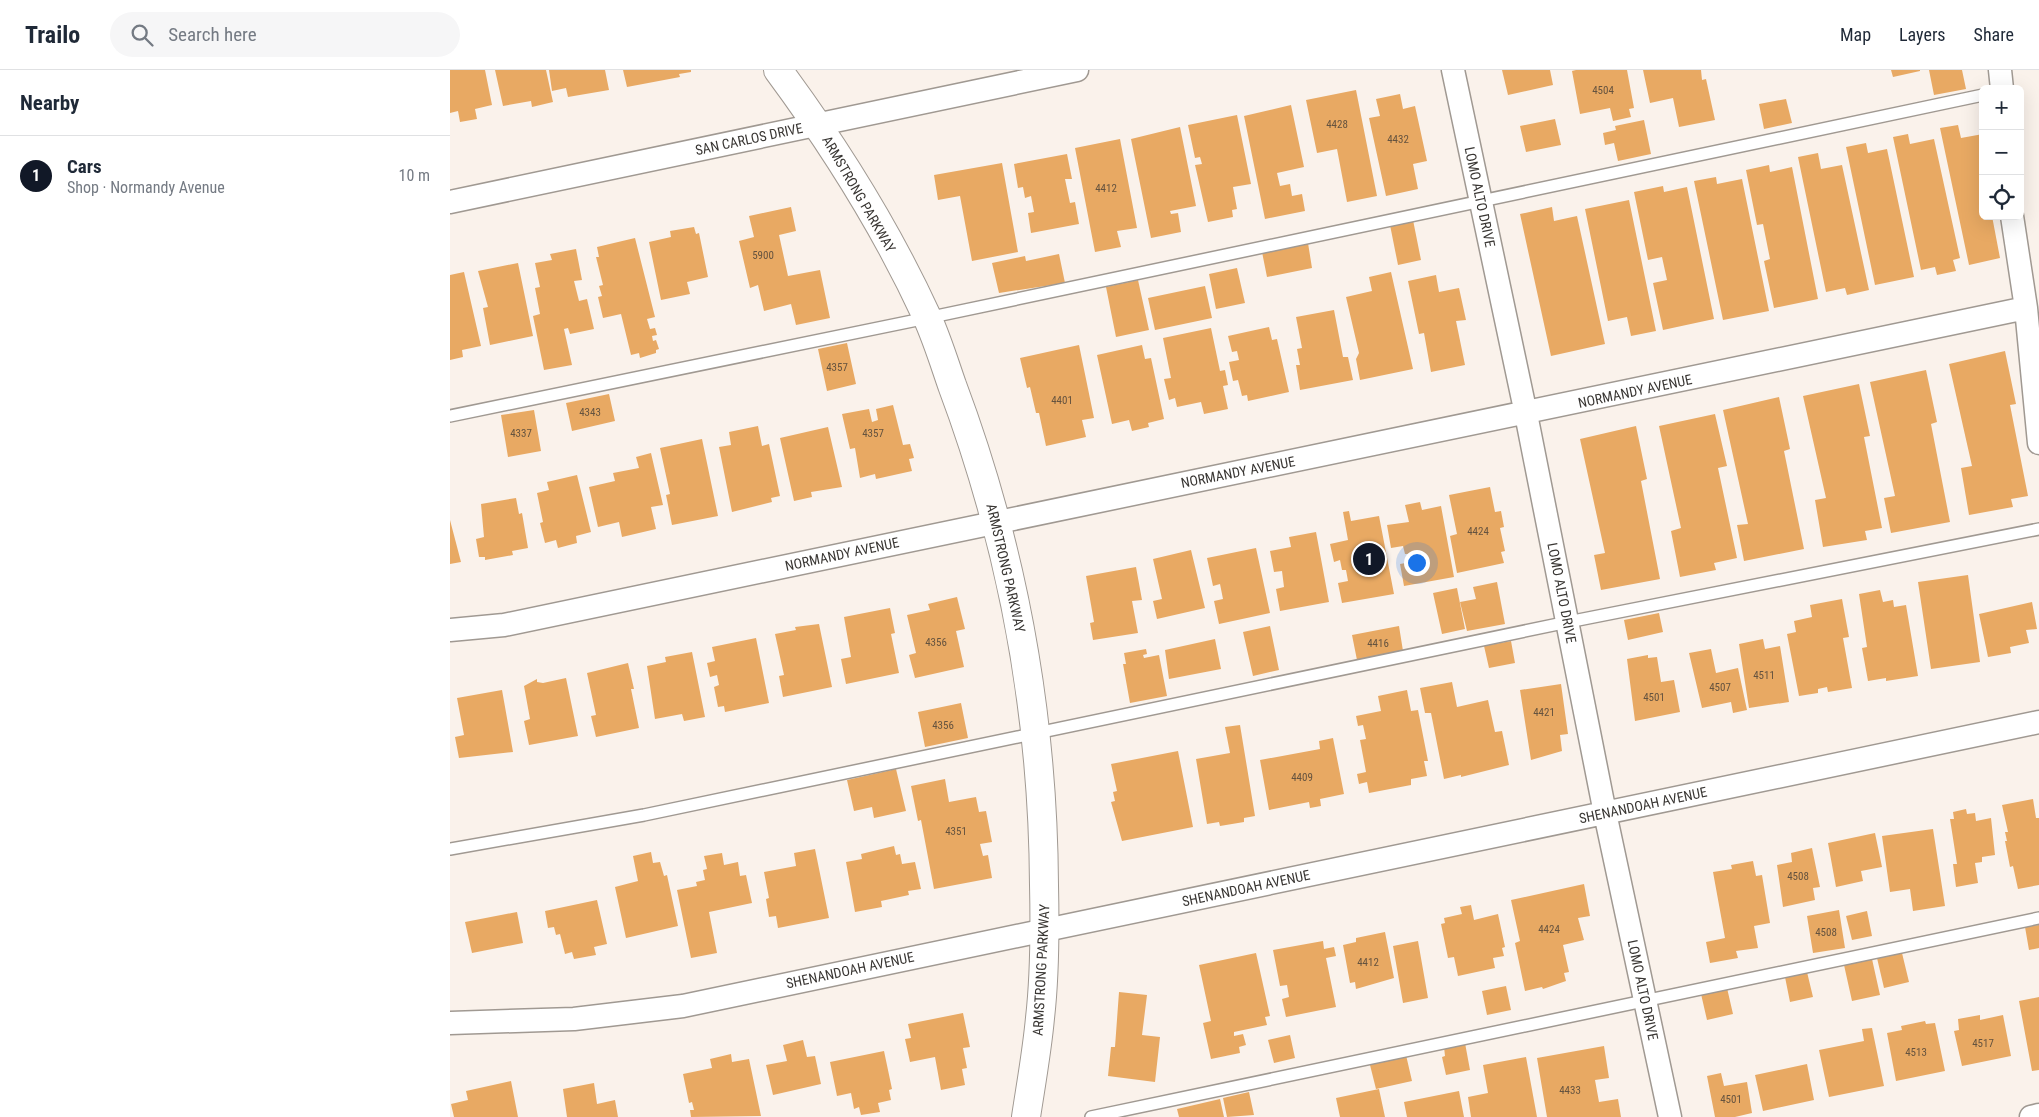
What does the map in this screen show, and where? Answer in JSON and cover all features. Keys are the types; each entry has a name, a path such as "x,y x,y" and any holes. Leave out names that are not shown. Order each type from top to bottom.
{"street":[{"name":"ARMSTRONG PARKWAY","path":"778,70 818,125 884,235 927,318 966,420 997,521 1021,627 1037,735 1044,838 1045,929 1041,1016 1026,1117"},
{"name":"SAN CARLOS DRIVE","path":"450,202 1077,70"},
{"name":"LOMO ALTO DRIVE","path":"1453,70 1526,414 1605,813 1670,1117"},
{"path":"2000,70 2002,85"},
{"path":"2013,220 2026,308 2039,443"},
{"name":"NORMANDY AVENUE","path":"450,630 504,625 997,521 1526,414 2026,308"},
{"name":"SHENANDOAH AVENUE","path":"450,1023 574,1019 683,1006 2039,722"},
{"path":"2031,1117 2039,1115"}],"lane":[{"path":"450,416 1482,202 1979,96"},
{"path":"450,849 644,815 1037,735 1568,622 2039,529"},
{"path":"1091,1117 2039,918"}],"building":[{"path":"450,70 485,70 492,105 475,109 477,119 460,122 458,111 450,113"},
{"path":"495,70 546,70 553,102 532,107 531,101 503,106"},
{"path":"549,70 605,70 609,90 568,97 566,88 552,91"},
{"path":"623,70 691,70 691,72 679,74 680,77 627,87"},
{"path":"1502,70 1550,70 1553,85 1508,95"},
{"path":"1627,70 1634,108 1629,109 1631,117 1613,121 1610,108 1580,114 1572,71"},
{"path":"1643,70 1701,70 1702,80 1706,79 1715,120 1679,127 1673,98 1650,103"},
{"path":"1891,70 1920,70 1920,71 1893,77"},
{"path":"1929,70 1962,70 1966,89 1934,95"},
{"path":"1356,90 1377,196 1347,202 1337,149 1317,153 1306,100"},
{"path":"1400,94 1403,109 1415,106 1427,161 1413,164 1418,189 1386,196 1369,118 1380,116 1376,99"},
{"path":"1786,99 1792,123 1764,129 1759,104"},
{"path":"1291,105 1304,167 1277,173 1280,186 1290,184 1292,196 1302,194 1305,211 1265,219 1244,116"},
{"path":"1237,115 1251,184 1233,187 1237,209 1232,210 1233,217 1208,222 1195,165 1202,164 1200,157 1195,158 1188,125"},
{"path":"1555,119 1561,145 1526,152 1520,126"},
{"path":"1644,120 1651,154 1618,161 1614,143 1605,145 1603,133 1616,130 1615,126"},
{"path":"1958,125 1961,138 1979,135 1979,220 1993,220 2000,258 1969,265 1940,128"},
{"path":"1180,127 1196,206 1170,211 1171,214 1178,213 1181,232 1151,238 1131,139"},
{"path":"1908,134 1910,144 1934,139 1960,258 1953,260 1956,271 1937,275 1935,267 1921,270 1893,137"},
{"path":"1120,139 1137,228 1117,231 1121,247 1095,252 1075,148"},
{"path":"1866,143 1868,153 1887,149 1914,277 1875,285 1846,147"},
{"path":"1818,153 1821,169 1842,165 1869,290 1847,295 1845,288 1826,292 1798,157"},
{"path":"1067,154 1072,179 1065,179 1070,203 1075,202 1079,224 1031,233 1028,213 1034,212 1031,196 1025,198 1023,187 1018,188 1014,164"},
{"path":"1002,163 1018,252 972,261 960,196 938,200 934,175"},
{"path":"1769,165 1770,172 1792,167 1818,299 1774,308 1764,261 1770,259 1763,224 1757,225 1746,170"},
{"path":"1716,177 1717,184 1742,179 1769,311 1723,320 1694,181"},
{"path":"1663,186 1664,192 1687,187 1714,319 1663,330 1653,283 1667,280 1662,257 1648,260 1634,192"},
{"path":"1629,200 1656,331 1631,336 1627,317 1608,321 1585,209"},
{"path":"791,207 796,231 779,235 788,276 820,270 830,318 796,325 791,304 764,311 758,285 750,288 739,241 754,237 749,216"},
{"path":"1552,207 1554,221 1577,216 1605,344 1551,356 1520,214"},
{"path":"1413,220 1421,260 1398,265 1390,225"},
{"path":"694,227 696,234 699,233 708,277 687,282 690,294 661,300 649,242 671,237 670,231"},
{"path":"635,238 655,317 647,319 650,329 655,328 657,335 652,336 653,341 656,340 659,349 656,350 656,353 640,358 639,353 631,355 621,314 603,318 598,297 602,296 599,286 603,285 596,257 599,257 597,247"},
{"path":"1308,243 1312,268 1267,277 1262,252"},
{"path":"576,249 582,280 574,281 579,301 587,299 594,329 570,334 568,328 564,329 572,365 544,370 533,316 540,314 535,288 540,287 535,263 552,260 550,254"},
{"path":"1059,254 1065,283 999,293 992,263 1025,256 1026,261"},
{"path":"518,263 533,336 490,345 483,308 488,307 478,271"},
{"path":"1237,268 1245,303 1216,309 1209,274"},
{"path":"464,272 481,346 462,350 463,357 450,360 450,275"},
{"path":"1391,272 1413,369 1360,380 1356,359 1359,353 1346,297 1372,291 1369,277"},
{"path":"1436,275 1439,292 1459,288 1466,320 1456,321 1465,365 1431,372 1424,333 1419,334 1408,281"},
{"path":"1138,280 1149,330 1116,337 1106,287"},
{"path":"1205,286 1212,318 1155,330 1148,298"},
{"path":"1334,310 1343,357 1348,357 1353,380 1300,390 1296,365 1300,365 1297,349 1302,348 1296,317"},
{"path":"1269,327 1272,340 1277,339 1289,392 1248,401 1247,395 1242,396 1238,380 1233,381 1229,362 1239,360 1237,351 1232,352 1228,336"},
{"path":"1211,328 1220,371 1225,370 1228,385 1223,386 1228,409 1204,414 1201,402 1177,407 1175,398 1169,400 1164,379 1171,378 1163,338"},
{"path":"847,343 856,384 827,391 818,349"},
{"path":"1079,345 1094,418 1082,420 1086,437 1046,446 1039,413 1036,413 1030,387 1027,388 1020,358"},
{"path":"1142,345 1145,359 1151,358 1164,419 1148,423 1149,427 1132,431 1129,420 1112,424 1097,355"},
{"path":"2005,351 2016,404 2010,405 2028,496 2011,499 2013,507 1969,515 1961,468 1972,466 1949,364"},
{"path":"1926,370 1937,422 1931,424 1950,522 1891,533 1884,498 1895,496 1870,382"},
{"path":"1859,384 1870,436 1864,437 1882,528 1865,531 1867,540 1823,547 1815,500 1826,498 1803,396"},
{"path":"609,394 615,421 572,431 566,403"},
{"path":"1779,397 1790,449 1784,451 1804,549 1744,561 1737,525 1748,524 1723,410"},
{"path":"893,405 903,445 910,444 914,458 909,459 912,471 876,479 875,474 860,478 855,448 850,449 842,414 869,409 872,422 878,420 876,409"},
{"path":"534,410 541,451 508,457 501,415"},
{"path":"1715,414 1727,466 1718,468 1737,558 1714,563 1716,570 1680,577 1671,531 1681,528 1659,426"},
{"path":"758,426 762,446 769,444 780,496 771,498 772,502 732,512 719,447 731,445 729,432"},
{"path":"1636,426 1647,479 1641,481 1660,579 1601,590 1594,555 1605,553 1580,439"},
{"path":"828,427 842,487 811,492 812,497 794,501 780,438"},
{"path":"702,439 718,516 672,525 666,495 670,494 660,448"},
{"path":"651,453 663,505 651,507 656,529 622,537 619,522 598,527 589,487 615,481 613,473 639,468 636,457"},
{"path":"577,475 591,532 576,536 577,543 558,548 556,540 545,543 540,523 543,522 537,493 549,490 547,482"},
{"path":"1490,487 1495,512 1501,511 1504,527 1500,528 1505,551 1501,552 1504,563 1457,573 1450,536 1457,534 1449,495"},
{"path":"516,498 519,514 522,513 528,548 512,551 513,555 485,560 485,557 479,557 476,539 484,537 481,504"},
{"path":"1420,502 1422,510 1441,506 1454,577 1404,586 1400,564 1411,562 1409,554 1405,554 1403,546 1391,548 1387,525 1409,522 1405,505"},
{"path":"1349,511 1351,521 1379,516 1394,594 1342,603 1338,583 1348,581 1346,570 1342,570 1340,560 1334,562 1330,544 1348,540 1343,512"},
{"path":"450,520 461,562 450,564"},
{"path":"1316,532 1329,602 1280,611 1276,589 1284,587 1282,571 1274,572 1270,551 1291,547 1289,537"},
{"path":"1256,548 1270,613 1219,624 1214,601 1223,599 1220,584 1213,586 1207,558"},
{"path":"1191,550 1205,608 1157,619 1153,601 1162,599 1153,559"},
{"path":"1136,567 1142,600 1132,601 1138,633 1093,640 1090,623 1094,622 1086,576"},
{"path":"1968,575 1980,662 1931,669 1918,582"},
{"path":"1497,582 1505,624 1467,631 1460,602 1476,599 1473,587"},
{"path":"1457,588 1465,629 1442,634 1433,593"},
{"path":"1880,590 1883,602 1893,600 1894,607 1906,605 1918,676 1886,681 1886,678 1868,681 1862,648 1867,647 1859,594"},
{"path":"957,597 965,629 956,631 964,667 915,678 909,655 916,653 907,615 930,610 928,604"},
{"path":"1842,599 1849,637 1843,638 1852,688 1828,692 1827,687 1818,689 1818,693 1799,696 1787,634 1796,632 1794,621 1812,617 1810,605"},
{"path":"2032,602 2037,629 2026,630 2029,643 2010,647 2011,653 1988,657 1979,614"},
{"path":"890,608 895,633 891,634 899,673 846,684 841,659 851,657 844,617"},
{"path":"1659,613 1663,632 1628,640 1624,620"},
{"path":"819,624 832,687 783,697 779,676 784,675 775,634 796,630 795,627"},
{"path":"1270,626 1279,670 1253,676 1243,632"},
{"path":"1399,626 1403,651 1357,660 1352,635"},
{"path":"756,638 769,703 725,712 724,706 718,707 714,687 719,685 717,675 710,677 707,663 715,661 712,647"},
{"path":"1215,639 1221,669 1169,679 1165,650"},
{"path":"1763,639 1765,649 1780,646 1789,702 1749,708 1739,644"},
{"path":"1511,641 1515,663 1489,668 1484,646"},
{"path":"1146,649 1147,654 1143,655 1144,658 1159,655 1167,696 1130,703 1123,664 1126,664 1124,653"},
{"path":"1711,649 1716,673 1738,668 1747,710 1733,713 1731,702 1702,708 1689,653"},
{"path":"692,652 705,717 684,721 682,714 655,719 647,666 666,662 665,657"},
{"path":"1648,655 1648,658 1657,657 1661,682 1674,680 1680,712 1635,721 1627,659"},
{"path":"628,663 634,689 631,689 639,728 596,737 591,716 596,715 587,673"},
{"path":"566,678 578,736 529,745 524,721 530,719 524,686 537,679 537,682 543,683"},
{"path":"1452,682 1457,707 1488,700 1495,732 1502,731 1509,765 1461,777 1461,775 1444,779 1431,713 1425,713 1420,688"},
{"path":"1561,684 1568,734 1560,735 1562,751 1531,760 1520,690"},
{"path":"502,690 513,752 459,758 455,737 464,735 457,698"},
{"path":"1407,690 1411,711 1418,710 1428,761 1424,761 1427,776 1411,779 1411,785 1369,793 1367,782 1359,784 1357,774 1366,772 1360,740 1366,739 1363,725 1358,726 1356,716 1381,711 1378,696"},
{"path":"961,703 968,738 925,747 918,712"},
{"path":"1240,725 1255,816 1244,818 1244,822 1220,826 1219,822 1207,824 1196,759 1230,753 1225,727"},
{"path":"1333,738 1344,794 1320,799 1321,806 1310,808 1309,802 1269,810 1260,760 1320,749 1319,741"},
{"path":"1178,751 1193,827 1122,841 1111,802 1115,801 1113,792 1117,791 1111,764"},
{"path":"896,769 906,811 874,818 872,807 854,811 847,780"},
{"path":"945,779 949,802 976,797 979,812 986,811 992,842 980,844 983,856 988,855 992,878 934,889 921,820 918,821 911,786"},
{"path":"2033,799 2036,818 2039,818 2039,885 2018,889 2013,866 2010,867 2005,841 2007,841 2005,832 2008,832 2002,805"},
{"path":"1966,809 1967,814 1975,813 1976,821 1991,818 1995,855 1982,857 1982,862 1975,863 1978,883 1956,887 1953,864 1957,864 1950,819 1954,819 1953,812"},
{"path":"1933,829 1945,906 1913,911 1910,889 1890,892 1882,836"},
{"path":"1875,833 1882,867 1861,871 1863,881 1836,887 1828,843"},
{"path":"894,846 896,855 900,854 902,864 915,862 921,889 908,891 909,895 881,901 882,907 855,912 846,862 862,859 861,854"},
{"path":"1812,848 1820,887 1813,888 1815,900 1783,907 1777,865 1792,862 1791,853"},
{"path":"815,849 829,918 778,928 776,916 769,917 766,899 769,898 764,872 796,866 794,853"},
{"path":"651,852 653,863 660,862 664,876 667,875 678,926 626,938 615,887 638,881 633,856"},
{"path":"722,853 724,865 738,862 740,876 746,875 752,903 709,912 717,953 691,958 677,890 697,886 696,882 705,880 703,870 707,869 704,856"},
{"path":"1753,861 1756,876 1762,875 1770,923 1754,926 1758,948 1736,951 1738,958 1710,963 1706,942 1725,938 1713,872 1732,869 1731,865"},
{"path":"1584,884 1590,916 1578,918 1584,940 1563,945 1569,972 1564,973 1566,981 1543,989 1542,987 1525,991 1515,943 1520,941 1511,900"},
{"path":"597,900 607,944 594,947 596,955 574,959 572,952 565,954 560,934 556,935 554,927 548,928 545,911"},
{"path":"1471,905 1474,920 1498,914 1505,947 1502,948 1504,956 1493,958 1495,968 1458,976 1454,957 1448,958 1441,924 1445,923 1444,918 1462,914 1460,907"},
{"path":"1839,910 1845,948 1813,953 1807,916"},
{"path":"1867,911 1872,936 1852,940 1846,916"},
{"path":"517,912 523,943 472,953 465,922"},
{"path":"2039,925 2039,948 2029,950 2025,927"},
{"path":"1385,932 1394,978 1356,989 1355,982 1350,983 1343,945 1356,942 1356,938"},
{"path":"1323,941 1324,949 1334,947 1336,956 1326,958 1336,1007 1286,1017 1282,999 1289,997 1287,985 1280,986 1273,950"},
{"path":"1418,941 1428,998 1403,1003 1393,946"},
{"path":"1256,953 1270,1016 1265,1017 1267,1025 1234,1032 1234,1036 1243,1034 1246,1045 1239,1047 1240,1053 1211,1059 1203,1023 1211,1021 1199,965"},
{"path":"1902,953 1909,982 1884,988 1877,958"},
{"path":"1872,959 1880,995 1852,1001 1844,965"},
{"path":"1807,972 1813,997 1790,1002 1785,977"},
{"path":"1506,986 1511,1010 1487,1015 1482,991"},
{"path":"1727,988 1733,1014 1707,1020 1701,994"},
{"path":"1119,992 1147,995 1142,1035 1160,1037 1155,1082 1108,1076 1111,1047 1115,1047"},
{"path":"2039,997 2039,1070 2032,1071 2019,1001"},
{"path":"963,1013 970,1047 963,1048 967,1068 962,1069 965,1085 941,1090 935,1057 910,1062 905,1039 911,1038 908,1024"},
{"path":"1980,1015 1980,1020 2003,1015 2011,1056 1962,1066 1954,1031 1959,1030 1958,1019"},
{"path":"1925,1021 1926,1024 1935,1023 1945,1071 1896,1081 1887,1033 1902,1030 1901,1026"},
{"path":"1872,1028 1884,1086 1829,1097 1819,1050 1864,1041 1862,1029"},
{"path":"1290,1035 1295,1058 1274,1063 1268,1040"},
{"path":"803,1040 807,1057 815,1056 821,1084 773,1095 766,1065 787,1061 783,1045"},
{"path":"1465,1043 1470,1070 1446,1075 1442,1057 1445,1056 1444,1047"},
{"path":"1604,1046 1609,1078 1595,1080 1599,1102 1618,1099 1621,1117 1547,1117 1537,1058"},
{"path":"884,1051 892,1089 889,1090 891,1100 878,1103 880,1112 861,1115 859,1107 854,1109 851,1093 837,1096 830,1062"},
{"path":"731,1054 732,1062 749,1059 761,1116 691,1117 690,1110 694,1110 692,1102 689,1103 683,1074 712,1068 710,1059"},
{"path":"1406,1055 1412,1081 1376,1089 1369,1061"},
{"path":"1526,1057 1537,1117 1471,1117 1468,1097 1488,1093 1483,1065"},
{"path":"1807,1064 1814,1100 1763,1111 1755,1075"},
{"path":"1721,1073 1724,1086 1747,1082 1752,1113 1735,1117 1715,1117 1707,1076"},
{"path":"511,1081 518,1117 454,1117 451,1104 468,1100 466,1091"},
{"path":"594,1083 597,1104 615,1100 618,1117 567,1117 563,1089"},
{"path":"1379,1089 1385,1117 1340,1117 1336,1098"},
{"path":"1459,1091 1464,1117 1407,1117 1404,1102"},
{"path":"1249,1092 1254,1115 1227,1117 1223,1098"},
{"path":"1220,1099 1224,1117 1179,1117 1177,1109"}],"place":[{"name":"Cars","path":"1369,559"}]}
